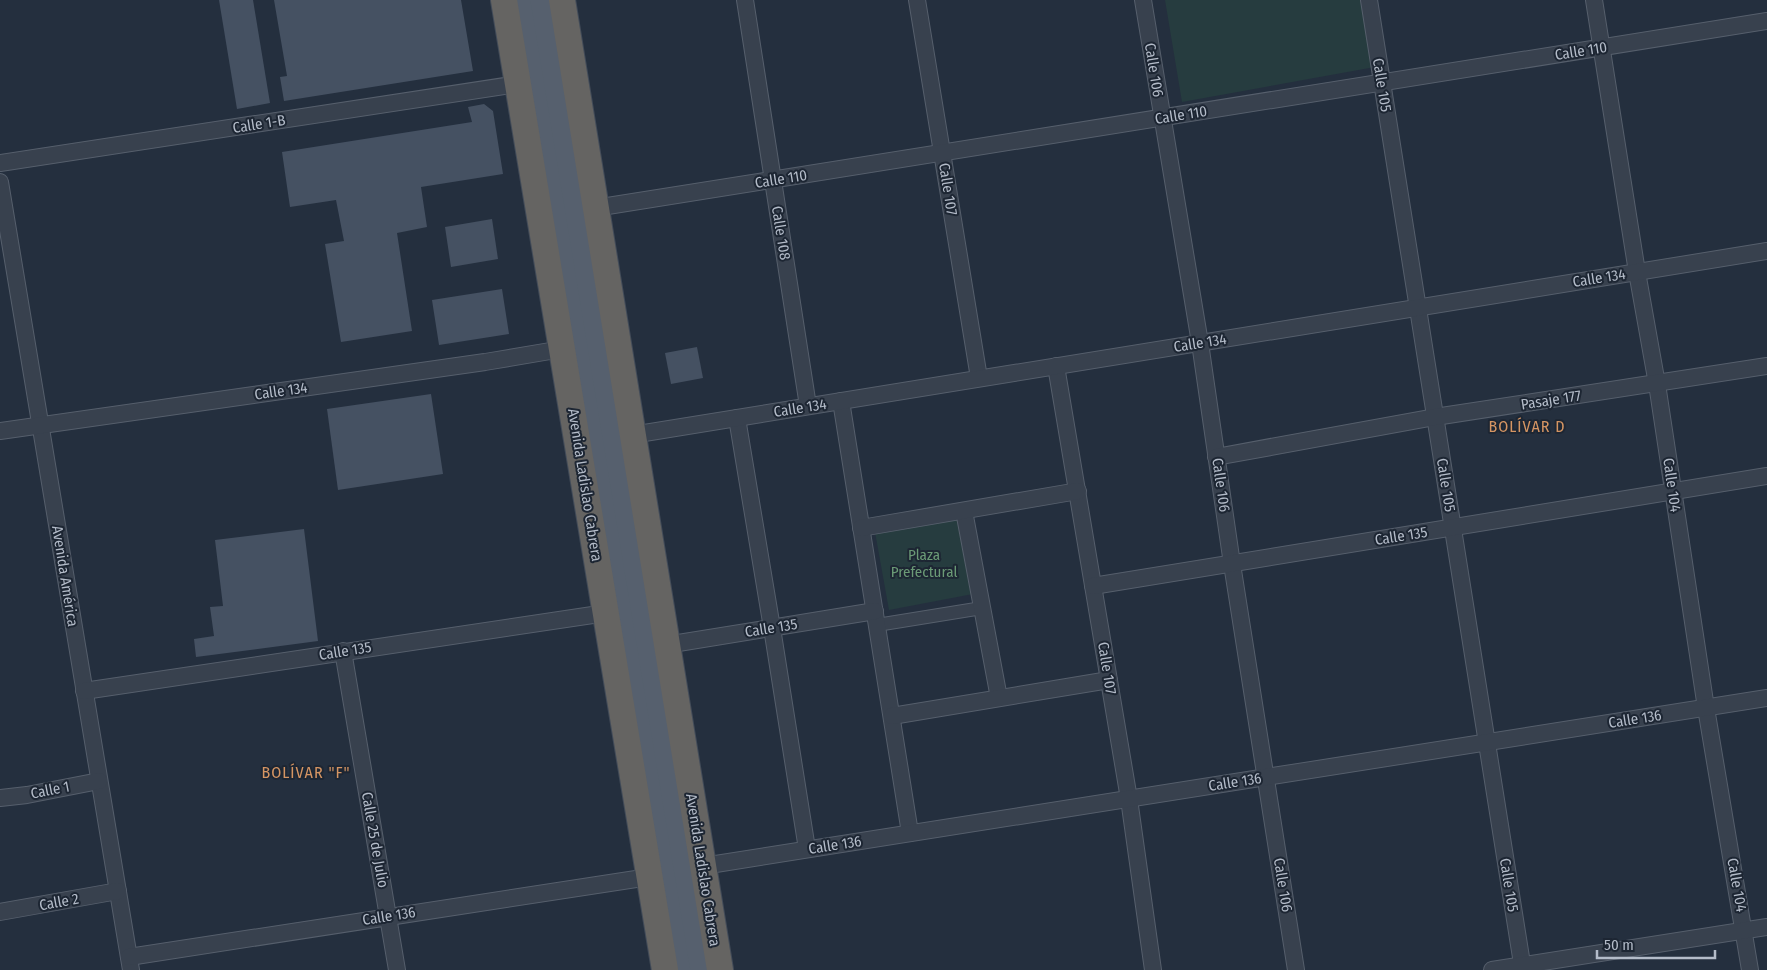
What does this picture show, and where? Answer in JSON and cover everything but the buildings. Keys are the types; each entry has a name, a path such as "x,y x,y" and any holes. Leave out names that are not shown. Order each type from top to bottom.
{"highway":[{"name":"Avenida Ladislao Cabrera","path":"504,0 665,970"},
{"name":"Avenida Ladislao Cabrera","path":"562,0 720,970"}],"main road":[{"name":"Avenida Ladislao Cabrera","path":"524,0 682,970"},
{"name":"Avenida Ladislao Cabrera","path":"543,0 703,970"}],"street":[{"name":"Calle 108","path":"745,0 808,406"},
{"name":"Calle 107","path":"917,0 979,378"},
{"name":"Calle 106","path":"1143,0 1200,343 1232,564 1296,970"},
{"name":"Calle 105","path":"1369,0 1522,968"},
{"name":"Calle 104","path":"1594,0 1637,272 1657,384 1706,708 1750,970"},
{"name":"Calle 110","path":"595,208 1767,21"},
{"name":"Calle 1-B","path":"0,163 518,84"},
{"name":"Avenida América","path":"0,182 130,963"},
{"name":"Calle 134","path":"632,435 1767,251"},
{"name":"Calle 134","path":"0,432 485,362 562,349"},
{"name":"Calle 107","path":"1056,366 1129,798 1153,970"},
{"name":"Pasaje 177","path":"1216,457 1435,417 1767,366"},
{"path":"841,401 910,833"},
{"path":"736,418 807,849"},
{"name":"Calle 135","path":"1093,586 1767,476"},
{"path":"861,528 1078,491"},
{"path":"964,511 998,698"},
{"name":"Calle 135","path":"666,645 772,628 982,608"},
{"name":"Calle 135","path":"84,691 606,613"},
{"name":"Calle 25 de Julio","path":"343,651 397,970"},
{"path":"892,716 1109,680"},
{"name":"Calle 136","path":"703,866 1767,698"},
{"name":"Calle 1","path":"0,798 27,795 99,780"},
{"name":"Calle 136","path":"130,963 388,916 650,877"},
{"name":"Calle 2","path":"0,912 118,891"},
{"path":"1492,970 1522,968 1767,927"}],"green space":[{"path":"1165,0 1364,0 1375,67 1182,102"},
{"name":"Plaza Prefectural","path":"959,517 973,594 889,610 875,532"}],"district":[{"name":"BOLÍVAR D","path":"1527,426"},
{"name":"BOLÍVAR \"F\"","path":"306,772"}]}
